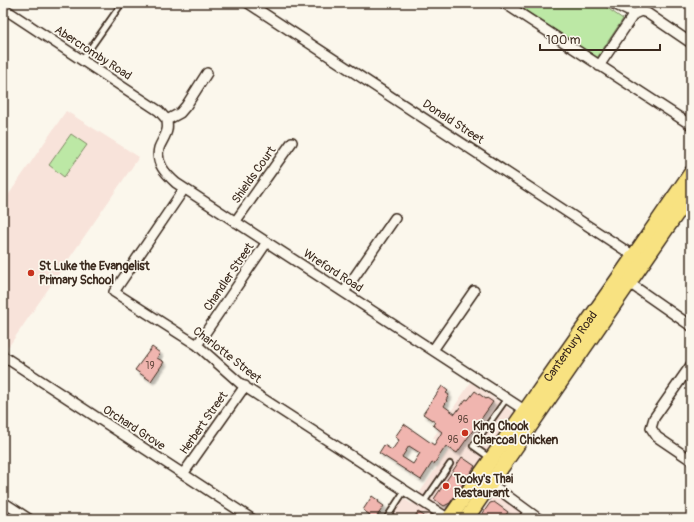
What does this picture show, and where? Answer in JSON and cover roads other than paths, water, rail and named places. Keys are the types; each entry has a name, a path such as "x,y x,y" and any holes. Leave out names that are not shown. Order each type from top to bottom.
{"main road":[{"name":"Canterbury Road","path":"449,519 485,480 639,259 689,183"},
{"name":"Canterbury Road","path":"466,519 485,480 492,459 531,414"}],"street":[{"name":"Donald Street","path":"248,3 639,259"},
{"path":"612,3 634,14"},
{"path":"508,4 599,66 691,125"},
{"name":"Abercromby Road","path":"3,8 159,111 166,120"},
{"path":"599,66 634,14 641,11 647,13 691,43"},
{"path":"166,120 180,113 207,73"},
{"name":"Wreford Road","path":"166,120 167,130 159,148 158,158 167,174 176,183 531,414"},
{"name":"Shields Court","path":"235,222 292,142"},
{"name":"Charlotte Street","path":"184,189 114,292 197,345 245,386 449,519"},
{"path":"344,292 395,218"},
{"name":"Chandler Street","path":"197,345 267,242"},
{"path":"625,279 691,326"},
{"path":"433,350 474,291"},
{"name":"Orchard Grove","path":"3,356 252,519"},
{"path":"691,365 654,418 651,428 657,437 691,460"},
{"name":"Herbert Street","path":"183,474 245,386"},
{"path":"485,480 539,519"},
{"path":"5,507 29,519"}],"lane":[{"path":"82,60 122,3"},
{"path":"492,459 473,446 506,398"},
{"path":"424,502 450,464"},
{"path":"386,519 406,490"},
{"path":"521,519 527,510"}],"place":[{"name":"St Luke the Evangelist Primary School","path":"31,273"},
{"name":"King Chook Charcoal Chicken","path":"465,433"},
{"name":"Tooky's Thai Restaurant","path":"446,486"}]}
